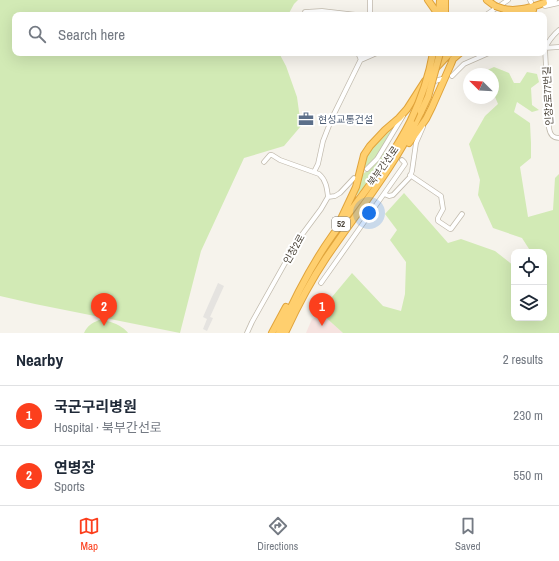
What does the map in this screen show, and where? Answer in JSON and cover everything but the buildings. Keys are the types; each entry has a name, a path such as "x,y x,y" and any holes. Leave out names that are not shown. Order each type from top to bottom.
{"highway":[{"path":"428,0 437,12"},
{"path":"439,12 440,0"},
{"path":"445,0 445,12"},
{"path":"487,0 495,6 509,10 545,4"},
{"path":"528,12 545,4"},
{"path":"517,12 527,8"},
{"name":"북부간선로","path":"279,333 311,268 333,235 376,177 405,133 419,103 431,66 433,56"},
{"name":"북부간선로","path":"285,333 304,294 326,259 374,190 412,131 428,97 439,56"},
{"path":"333,235 356,187 364,155 370,146 407,109 429,76 447,56"},
{"path":"374,190 426,120 453,59 456,56"},
{"path":"272,333 302,284"},
{"path":"290,333 304,294"}],"street":[{"path":"370,0 370,12"},
{"path":"490,12 508,0"},
{"path":"545,4 555,0"},
{"path":"545,4 559,3"},
{"path":"305,12 330,12"},
{"path":"547,43 559,30"},
{"path":"547,47 559,47"},
{"path":"359,56 361,60"},
{"path":"314,172 318,164 326,133 363,56"},
{"path":"361,60 370,56"},
{"path":"452,76 464,64 482,56"},
{"name":"인창2로77번길","path":"545,56 549,128 552,136 559,138"},
{"path":"367,170 384,149 407,109 427,86 442,79"},
{"path":"384,194 389,196 392,195 408,180 416,143 426,120"},
{"path":"384,149 389,151"},
{"path":"264,162 270,155 272,155 280,160 319,174 325,182 328,197"},
{"path":"321,284 405,164 402,160"},
{"path":"410,175 441,196 443,209 438,221 452,229 462,214"},
{"name":"인창2로","path":"247,333 298,240 328,197 336,196 354,178"}],"shaded area":[{"path":"218,283 224,286 210,317 213,318 207,331 203,329 207,319 203,317"},
{"path":"323,315 343,333 306,333 312,319"}],"green space":[{"path":"0,0 298,0 290,12 12,12 12,56 281,56 286,66 297,97 301,126 284,146 244,158 201,251 180,333 0,296"},
{"path":"499,69 509,73 514,83 520,83 527,72 537,74 539,82 531,88 532,105 539,110 532,112 517,102 514,112 530,123 531,158 520,167 528,217 553,210 555,178 559,174 559,333 343,333 323,315 332,297 352,273 383,306 401,311 405,294 406,262 390,240 397,230 385,214 404,193 448,243 461,239 495,251 511,264 511,321 547,321 547,249 529,249 522,238 493,228 478,195 480,180 469,144 485,116 499,104"},
{"path":"396,124 378,154 364,168 367,156 373,146"},
{"path":"384,150 388,153 364,187 356,195 362,174 372,167"},
{"path":"99,320 115,324 126,330 128,333 84,333 90,325"}],"tunnel":[{"path":"389,151 402,160"}],"place":[{"name":"현성교통건설","path":"306,119"},
{"name":"연병장","path":"104,326"},
{"name":"국군구리병원","path":"322,326"}]}
